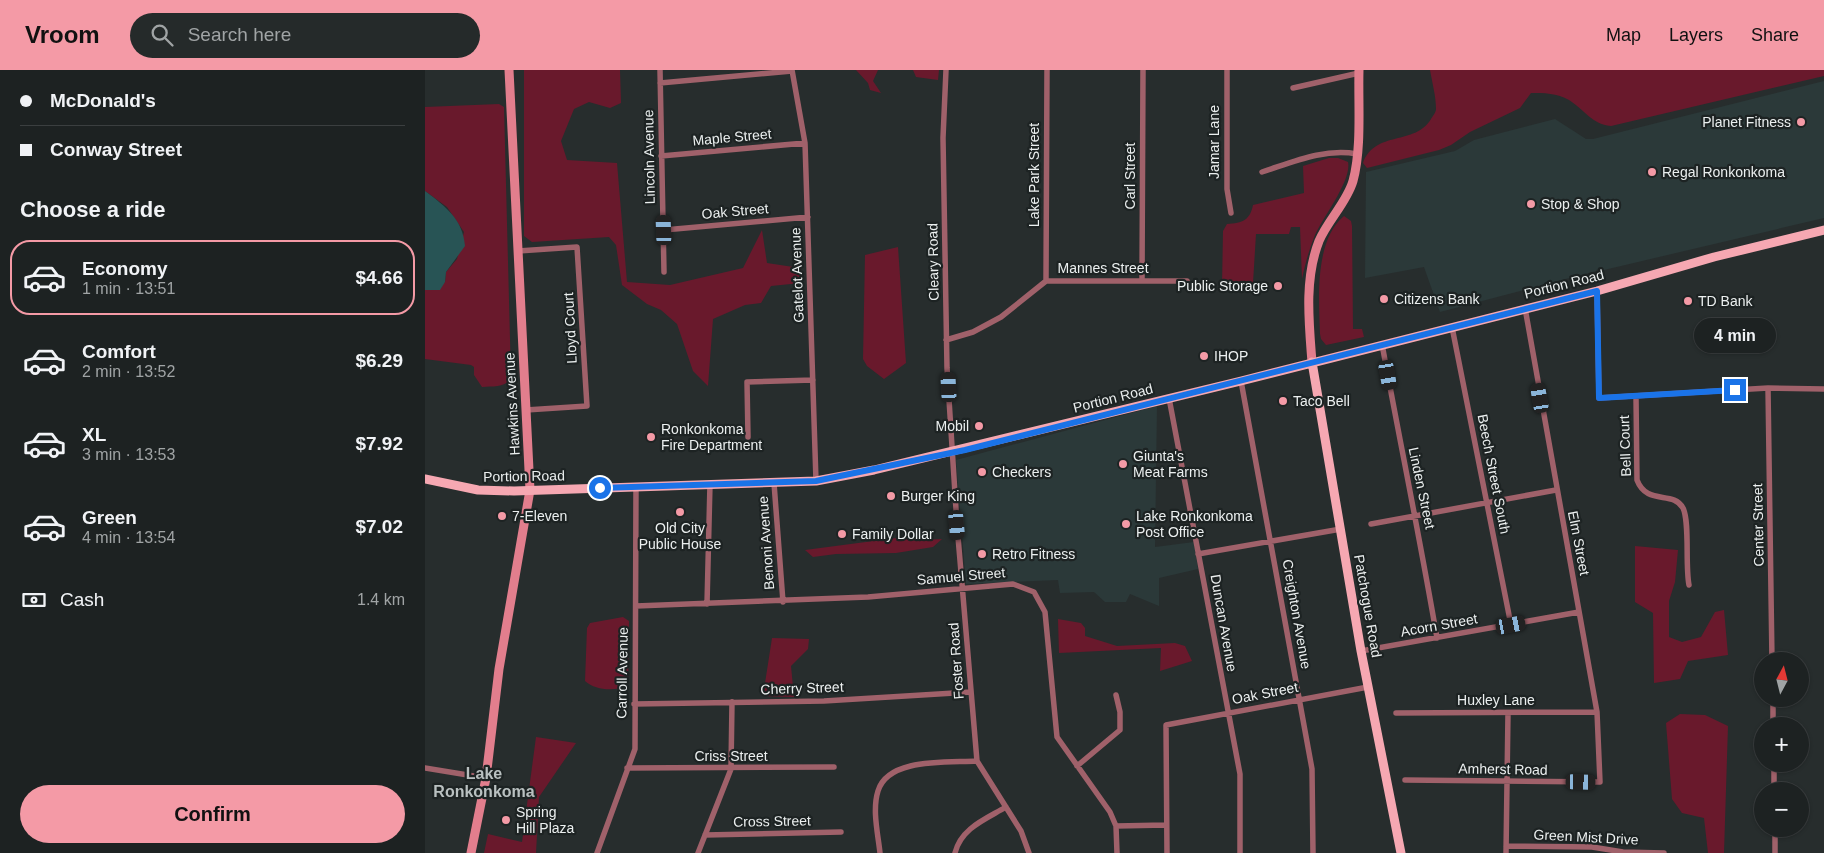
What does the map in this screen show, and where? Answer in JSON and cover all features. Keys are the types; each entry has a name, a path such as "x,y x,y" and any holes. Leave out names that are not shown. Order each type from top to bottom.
{"main road":[{"name":"Portion Road","path":"425,479 478,490 816,481 952,453 1597,291 1714,257 1824,230"},
{"name":"Patchogue Road","path":"1313,362 1361,651 1401,853"}],"street":[{"name":"Hawkins Avenue","path":"471,853 486,778 499,669 530,490 509,70"},
{"name":"Lincoln Avenue","path":"660,70 664,272"},
{"name":"Cleary Road","path":"946,70 943,138 946,340 952,453"},
{"name":"Lake Park Street","path":"1046,281 1047,70"},
{"name":"Carl Street","path":"1142,281 1143,70"},
{"name":"Jamar Lane","path":"1227,70 1227,189 1231,213"},
{"path":"660,83 792,71"},
{"name":"Gatelot Avenue","path":"792,71 805,143 816,481"},
{"path":"1293,88 1359,72 1357,154 1352,182 1319,242 1313,263 1309,304 1313,362"},
{"name":"Maple Street","path":"661,156 805,143"},
{"path":"1262,172 1322,154 1341,151 1357,154"},
{"name":"Oak Street","path":"664,230 808,217"},
{"name":"Lloyd Court","path":"518,251 577,247 587,406 526,410"},
{"name":"Mannes Street","path":"946,340 973,332 1001,318 1046,281 1187,281"},
{"path":"1597,291 1599,398 1768,388 1824,389"},
{"name":"Elm Street","path":"1525,308 1597,712 1600,782"},
{"name":"Beech Street South","path":"1453,327 1511,625"},
{"name":"Linden Street","path":"1382,344 1403,458 1416,516 1437,638"},
{"path":"748,437 747,382 813,380"},
{"name":"Creighton Avenue","path":"1241,381 1312,769 1313,853"},
{"name":"Center Street","path":"1768,388 1772,652"},
{"name":"Bell Court","path":"1636,397 1637,480 1643,491 1648,494 1675,500 1683,508 1686,526 1686,570 1689,585"},
{"name":"Duncan Avenue","path":"1169,398 1240,774 1241,853"},
{"name":"Foster Road","path":"952,453 977,761 1021,831 1029,853"},
{"name":"Benoni Avenue","path":"774,483 783,602"},
{"path":"707,604 710,484"},
{"name":"Carroll Avenue","path":"597,853 635,749 635,487"},
{"path":"1371,524 1556,490"},
{"path":"1199,554 1341,529"},
{"name":"Samuel Street","path":"636,606 783,602 868,597 1013,584 1029,589 1037,596 1047,621 1057,738 1110,812 1116,826 1117,853"},
{"name":"Acorn Street","path":"1361,651 1579,612"},
{"name":"Oak Street","path":"1167,825 1166,724 1368,687"},
{"name":"Cherry Street","path":"634,704 824,701 971,692"},
{"path":"1077,766 1120,730 1120,712 1116,695"},
{"path":"698,853 731,769 732,702"},
{"name":"Huxley Lane","path":"1395,713 1597,712"},
{"path":"1506,850 1508,713"},
{"path":"880,853 877,798 881,783 888,776 909,766 977,761"},
{"name":"Criss Street","path":"627,768 731,769 834,767"},
{"path":"425,768 486,778"},
{"name":"Amherst Road","path":"1405,780 1600,782"},
{"path":"955,853 967,831 1006,807"},
{"path":"1116,826 1167,825 1167,853"},
{"name":"Cross Street","path":"705,835 841,832"},
{"path":"1775,837 1775,853"},
{"name":"Green Mist Drive","path":"1506,850 1592,847 1623,852 1664,853"}],"shaded area":[{"path":"524,70 620,70 621,103 610,108 589,102 574,109 561,141 567,160 617,163 627,282 670,285 743,268 762,230 767,263 800,268 801,283 771,286 761,303 745,305 713,319 708,386 693,371 677,324 661,310 647,304 622,285 616,245 609,237 532,242 524,236"},
{"path":"856,70 878,70 873,81 881,93 870,90 868,83"},
{"path":"913,70 939,70 938,80 916,77"},
{"path":"1430,70 1824,70 1824,76 1611,126 1593,120 1575,104 1560,96 1531,93 1520,108 1470,132 1451,145 1439,150 1367,168 1363,163 1376,146 1415,133 1424,127 1433,115 1436,110 1436,104"},
{"path":"1824,81 1824,218 1604,270 1599,267 1596,271 1440,312 1424,267 1365,278 1366,172 1455,151 1474,140 1555,119 1586,139 1593,139"},
{"path":"499,104 504,107 511,378 502,385 482,387 474,375 474,367 471,365 425,359 425,290 445,282 446,272 457,259 464,232 447,207 425,191 425,107"},
{"path":"1329,158 1338,158 1348,162 1348,170 1341,188 1315,235 1302,279 1300,227 1291,227 1289,234 1256,234 1253,283 1222,286 1223,231 1227,224 1245,220 1250,214 1253,205 1304,193 1303,166"},
{"path":"1344,216 1351,221 1352,226 1353,329 1362,329 1364,337 1326,345 1321,339 1320,334 1320,271 1327,240 1334,227"},
{"path":"898,247 906,363 884,379 867,366 863,359 865,255"},
{"path":"1157,406 1155,547 1194,542 1198,569 1159,578 1159,606 1130,594 1126,602 1105,602 1094,592 1060,593 1058,580 966,584 956,460"},
{"path":"919,535 922,540 942,539 933,547 896,553 836,554 813,557 805,550"},
{"path":"1635,546 1678,550 1675,582 1669,601 1669,637 1682,642 1701,637 1715,612 1724,610 1728,655 1688,661 1680,679 1654,683 1653,613 1635,602"},
{"path":"623,617 629,621 628,686 617,689 595,687 585,681 587,628 590,623"},
{"path":"1058,619 1081,623 1085,628 1085,636 1117,646 1175,643 1185,646 1192,661 1160,671 1161,648 1059,653"},
{"path":"772,638 809,639 808,649 791,666 794,697 763,696"},
{"path":"1680,714 1705,715 1728,726 1724,853 1708,853 1704,818 1682,813 1672,799 1666,723"},
{"path":"536,737 576,743 539,797 536,853 484,853 488,834 522,842"}],"water":[{"path":"425,191 452,214 464,236 465,246 446,272 445,282 440,290 425,290"}],"place":[{"name":"Planet Fitness","path":"1801,122"},
{"name":"Regal Ronkonkoma","path":"1652,172"},
{"name":"Stop & Shop","path":"1531,204"},
{"name":"Public Storage","path":"1278,286"},
{"name":"Citizens Bank","path":"1384,299"},
{"name":"TD Bank","path":"1688,301"},
{"name":"IHOP","path":"1204,356"},
{"name":"Taco Bell","path":"1283,401"},
{"name":"Mobil","path":"979,426"},
{"name":"Ronkonkoma Fire Department","path":"651,437"},
{"name":"Giunta's Meat Farms","path":"1123,464"},
{"name":"Checkers","path":"982,472"},
{"name":"Burger King","path":"891,496"},
{"name":"Old City Public House","path":"680,512"},
{"name":"7-Eleven","path":"502,516"},
{"name":"Lake Ronkonkoma Post Office","path":"1126,524"},
{"name":"Family Dollar","path":"842,534"},
{"name":"Retro Fitness","path":"982,554"},
{"name":"Spring Hill Plaza","path":"506,820"}],"district":[{"name":"Lake Ronkonkoma","path":"484,782"}],"route":[{"path":"600,488 816,481 875,470 965,450 1597,291 1599,398 1735,390"}]}
